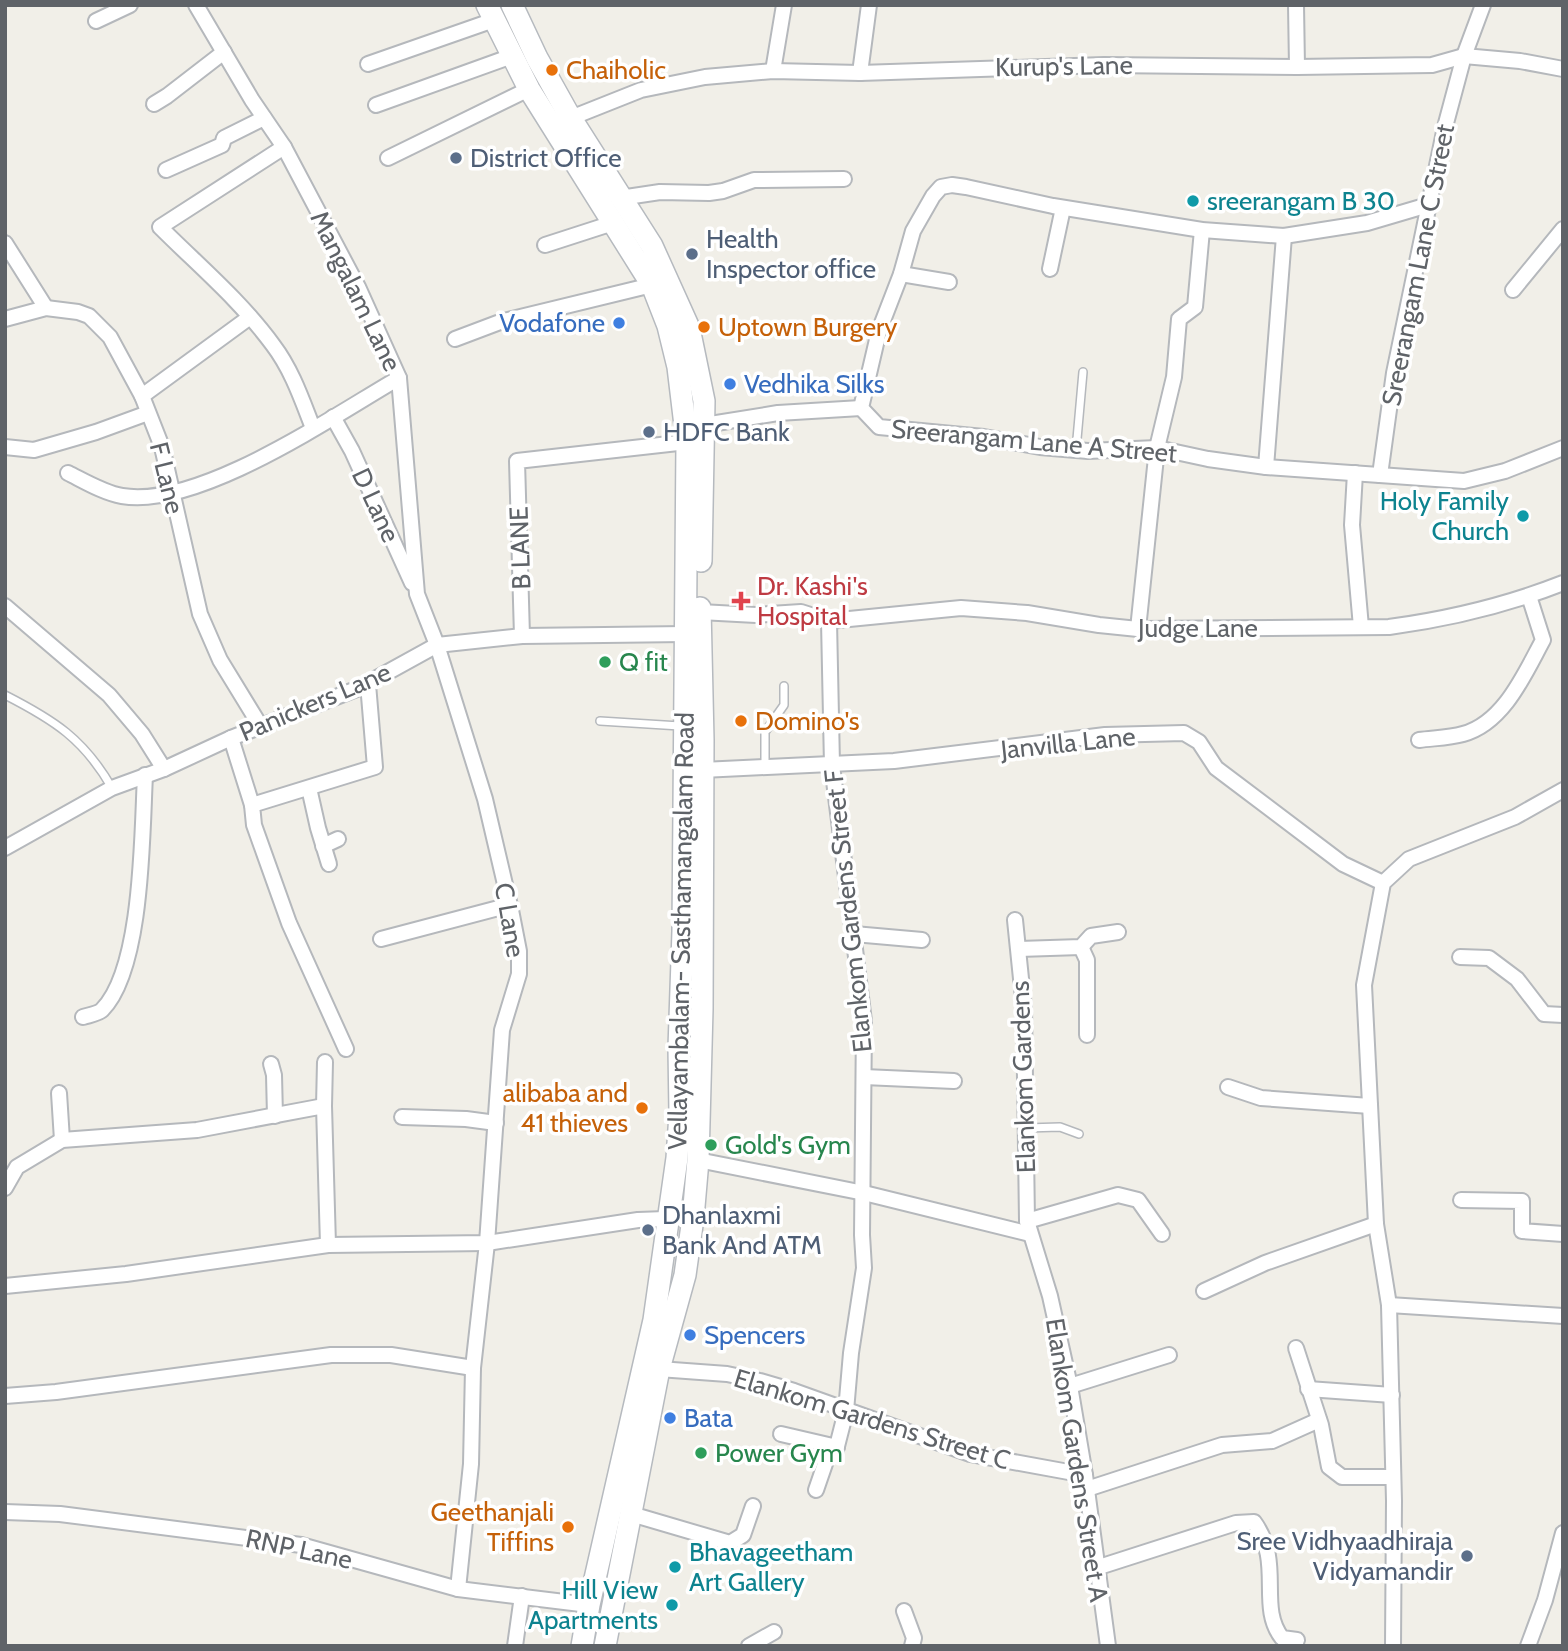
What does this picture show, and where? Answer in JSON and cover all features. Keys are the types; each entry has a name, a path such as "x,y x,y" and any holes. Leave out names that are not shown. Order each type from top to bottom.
{"main road":[{"name":"Vellayambalam- Sasthamangalam Road","path":"512,5 537,58 562,122 613,223 652,285 668,326 678,367 687,442 683,931 678,1147 654,1320 582,1646"},
{"name":"Vellayambalam- Sasthamangalam Road","path":"491,13 529,89 562,122 620,198 652,246 689,328 704,401 700,612 701,1075 698,1160 685,1275 659,1369 605,1646"},
{"path":"679,1074 701,1075"}],"street":[{"path":"96,21 130,5"},
{"name":"Mangalam Lane","path":"196,5 284,147 358,286 399,377 417,594 437,645"},
{"path":"773,71 785,5"},
{"path":"860,73 869,5"},
{"path":"1296,5 1297,66"},
{"name":"Sreerangam Lane C Street","path":"1380,475 1394,373 1445,127 1464,56 1483,5"},
{"path":"368,64 491,13"},
{"path":"154,104 224,52"},
{"path":"376,105 512,56"},
{"name":"Kurup's Lane","path":"562,122 641,90 705,77 773,71 860,73 1104,65 1432,65 1464,56 1520,61 1563,69"},
{"path":"388,158 529,89"},
{"path":"166,170 222,145 225,138 264,118"},
{"path":"284,147 160,227 250,317 274,345 294,379 313,428"},
{"path":"620,198 660,192 709,193 754,180 844,179"},
{"name":"Sreerangam Lane A Street","path":"1428,205 1367,223 1284,236 1202,230 1063,208 966,187 941,187 933,196 914,231 879,331 862,408 879,427 984,437 1040,447 1076,450 1157,448 1266,467 1465,481 1505,471 1563,448"},
{"path":"1050,269 1063,208"},
{"path":"545,245 613,223"},
{"path":"1513,290 1563,229"},
{"path":"1138,629 1157,448 1174,377 1179,319 1195,307 1202,230"},
{"path":"1266,467 1284,236"},
{"path":"5,243 46,308"},
{"path":"901,274 948,282"},
{"path":"456,340 500,322 652,285"},
{"name":"F Lane","path":"5,319 46,308 78,312 89,316 110,337 142,396 162,447 200,614 208,636 261,727"},
{"path":"142,396 250,317"},
{"path":"68,473 119,496 171,494 269,455 399,377"},
{"path":"704,425 778,413 862,408"},
{"path":"5,447 34,450 148,413"},
{"name":"D Lane","path":"333,417 352,452 417,594"},
{"name":"B LANE","path":"522,636 517,461 687,442"},
{"path":"1355,473 1352,525 1361,627"},
{"name":"Judge Lane","path":"829,621 961,608 1027,613 1138,629 1389,627 1428,622 1529,596 1563,583"},
{"path":"1419,740 1465,734 1492,718 1517,687 1543,640 1529,596"},
{"path":"5,606 109,695 142,734 164,769"},
{"path":"700,612 746,615 801,612 829,621"},
{"name":"Elankom Gardens Street F","path":"816,1490 827,1458 835,1454 846,1410 851,1353 864,1268 864,1021 832,765 829,621"},
{"name":"Panickers Lane","path":"5,848 111,788 164,769 231,738 368,684 437,645 522,636 686,634"},
{"name":"C Lane","path":"437,645 485,799 519,951 519,974 502,1030 487,1243 473,1368 471,1464 458,1589"},
{"path":"252,805 375,767 368,684"},
{"name":"Janvilla Lane","path":"702,770 832,765 955,755 1105,735 1184,733 1199,742 1216,768 1343,864 1382,883"},
{"path":"231,738 252,805 254,825 289,923 346,1049"},
{"path":"83,1017 101,1012 115,992 127,959 138,901 145,775"},
{"path":"309,788 329,864"},
{"path":"1394,1646 1389,1305 1376,1224 1364,985 1382,883 1409,859 1515,817 1563,790"},
{"path":"323,846 338,839"},
{"path":"381,939 510,905"},
{"name":"Elankom Gardens","path":"1015,920 1024,1008 1029,1228"},
{"path":"1019,949 1081,947 1091,936 1118,932"},
{"path":"854,934 922,940"},
{"path":"1081,947 1087,960 1087,1035"},
{"path":"1460,957 1489,958 1517,979 1544,1014 1563,1015"},
{"path":"326,1062 324,1107 328,1245"},
{"path":"271,1064 274,1075 275,1116"},
{"path":"864,1077 954,1082"},
{"path":"1228,1087 1261,1098 1370,1106"},
{"path":"59,1093 62,1140"},
{"path":"5,1188 16,1167 62,1140 197,1130 324,1107"},
{"path":"402,1117 496,1123"},
{"path":"698,1160 1029,1228 1118,1195 1138,1200 1162,1234"},
{"path":"1461,1200 1522,1201 1522,1231 1563,1234"},
{"path":"5,1286 127,1274 328,1245 487,1243 638,1220 693,1217"},
{"path":"1204,1291 1265,1263 1376,1224"},
{"name":"Elankom Gardens Street A","path":"1029,1228 1050,1296 1070,1386 1108,1646"},
{"path":"1389,1305 1563,1316"},
{"path":"1297,1348 1319,1420 1329,1467 1342,1477 1393,1477"},
{"path":"5,1396 55,1392 331,1355 391,1355 473,1368"},
{"path":"1070,1386 1169,1355"},
{"name":"Elankom Gardens Street C","path":"659,1369 727,1374 760,1381 970,1454 1086,1482"},
{"path":"1308,1389 1392,1395"},
{"path":"1086,1482 1222,1445 1272,1441 1319,1420"},
{"path":"781,1434 837,1447"},
{"path":"631,1514 730,1543 743,1535 753,1506"},
{"name":"RNP Lane","path":"5,1512 60,1514 301,1545 458,1589 589,1605"},
{"path":"1096,1568 1236,1523 1254,1522 1268,1548 1273,1620 1282,1638 1297,1640"},
{"path":"1528,1646 1545,1600 1563,1533"},
{"path":"515,1646 522,1596"},
{"path":"904,1611 914,1638 912,1646"},
{"path":"749,1646 774,1633"}],"lane":[{"path":"1076,450 1083,372"},
{"path":"765,767 765,732 784,705 784,686"},
{"path":"5,695 39,712 70,734 97,762 111,788"},
{"path":"600,721 685,726"},
{"path":"1025,1128 1060,1128 1079,1134"}],"place":[{"name":"Chaiholic","path":"552,70"},
{"name":"District Office","path":"456,158"},
{"name":"sreerangam B 30","path":"1193,201"},
{"name":"Health Inspector office","path":"692,254"},
{"name":"Vodafone","path":"619,323"},
{"name":"Uptown Burgery","path":"704,327"},
{"name":"Vedhika Silks","path":"730,384"},
{"name":"HDFC Bank","path":"649,432"},
{"name":"Holy Family Church","path":"1523,516"},
{"name":"Dr. Kashi's Hospital","path":"741,601"},
{"name":"Q fit","path":"605,662"},
{"name":"Domino's","path":"741,721"},
{"name":"alibaba and 41 thieves","path":"642,1108"},
{"name":"Gold's Gym","path":"711,1145"},
{"name":"Dhanlaxmi Bank And ATM","path":"648,1230"},
{"name":"Spencers","path":"690,1335"},
{"name":"Bata","path":"670,1418"},
{"name":"Power Gym","path":"701,1453"},
{"name":"Geethanjali Tiffins","path":"568,1527"},
{"name":"Sree Vidhyaadhiraja Vidyamandir","path":"1467,1556"},
{"name":"Bhavageetham Art Gallery","path":"675,1567"},
{"name":"Hill View Apartments","path":"672,1605"}]}
